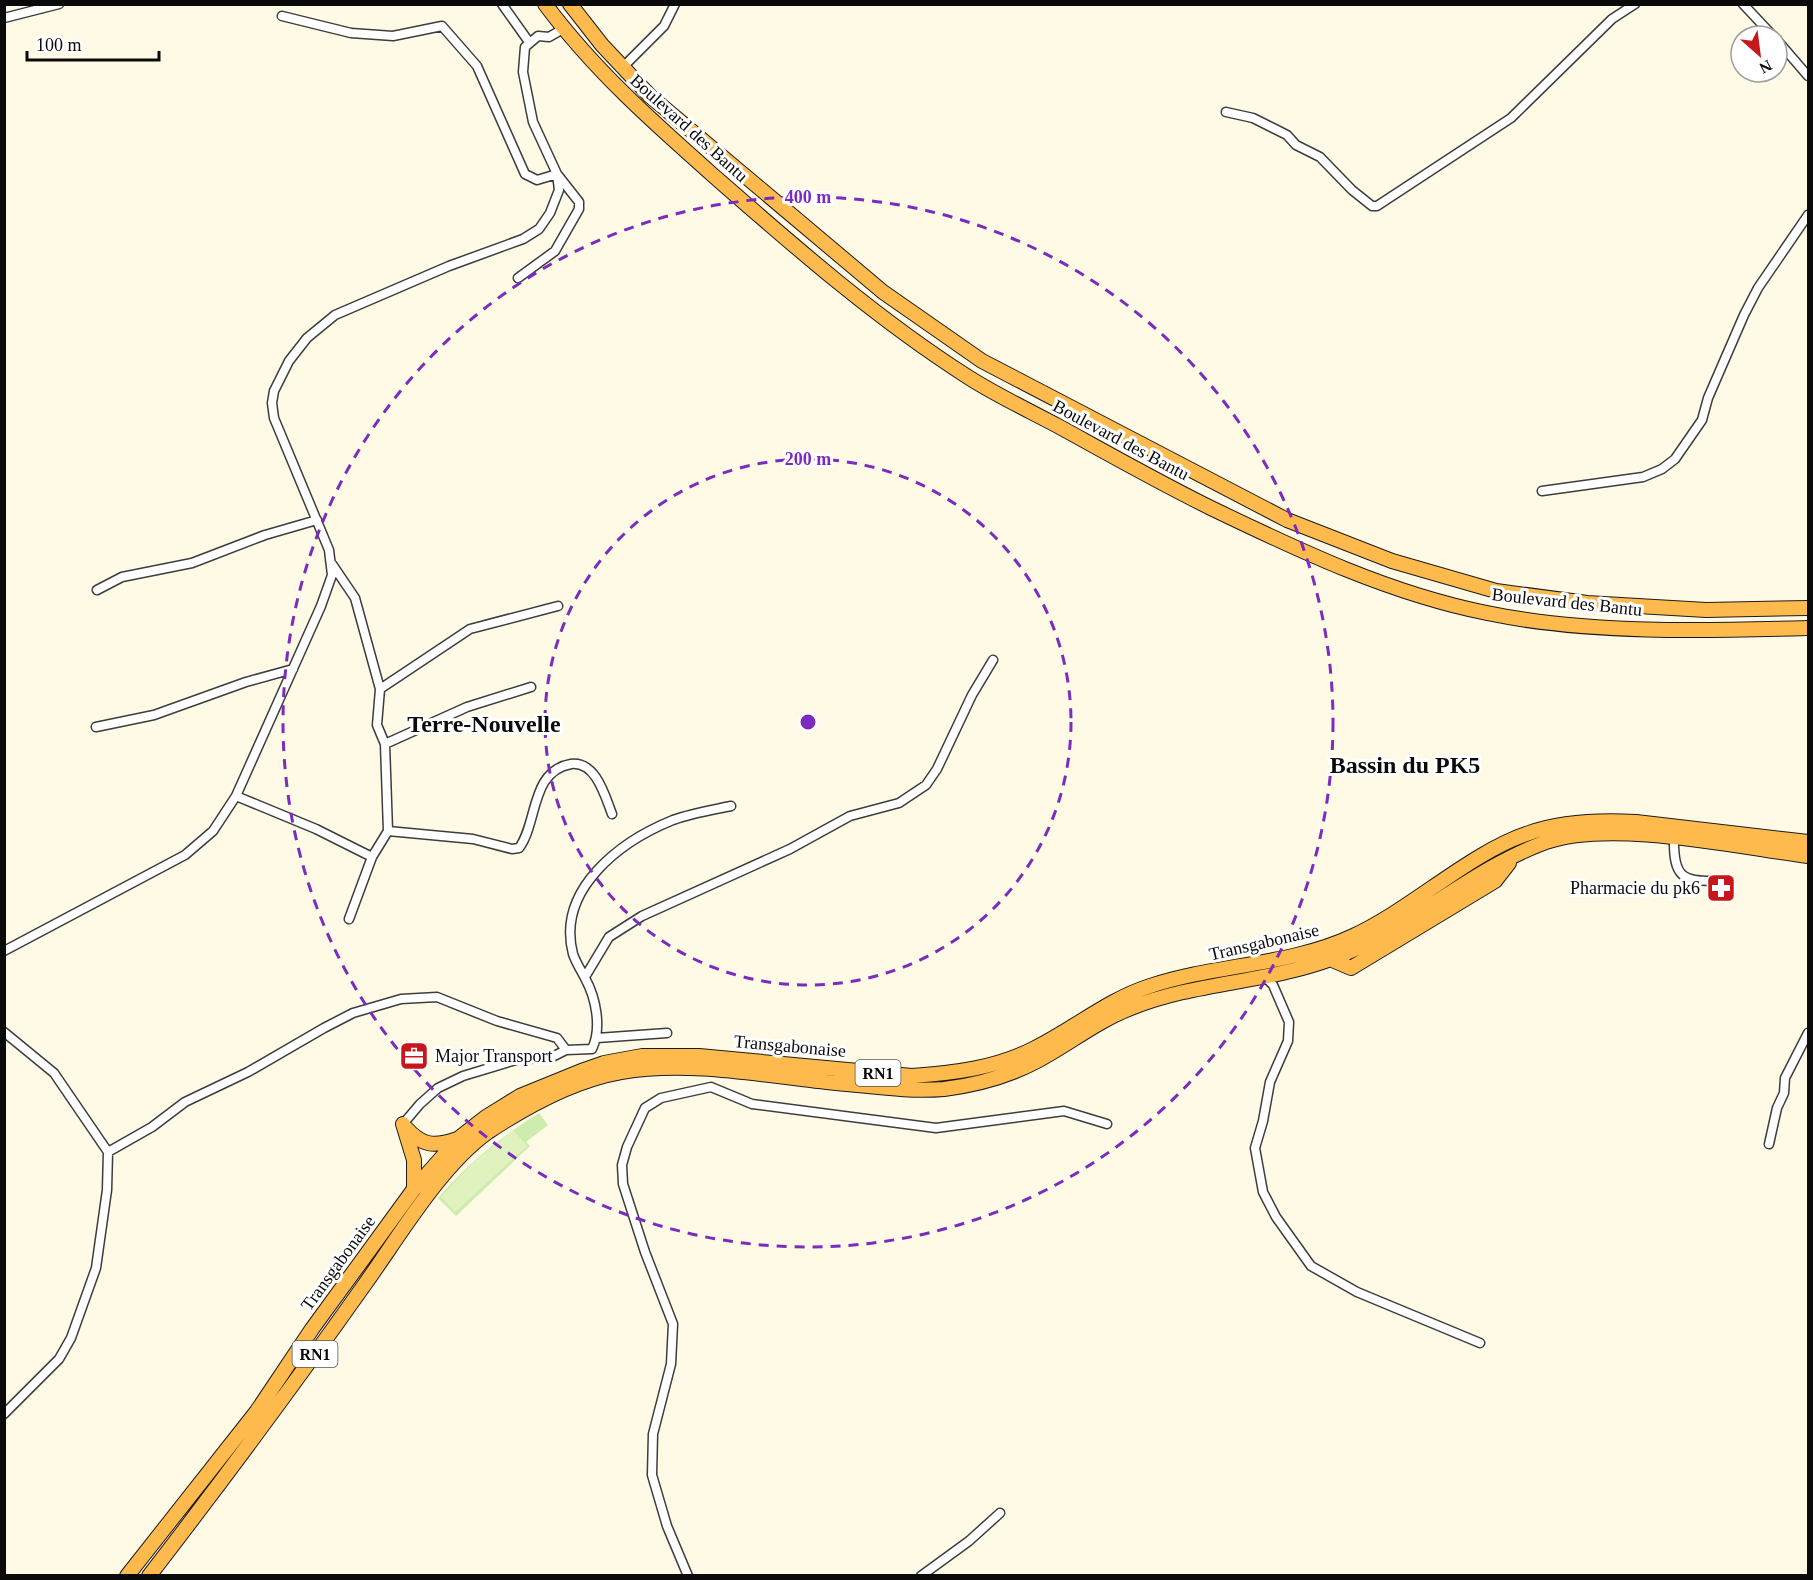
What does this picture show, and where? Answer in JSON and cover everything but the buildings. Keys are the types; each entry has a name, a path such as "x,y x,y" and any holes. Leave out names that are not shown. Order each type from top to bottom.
{"highway":[{"name":"Boulevard des Bantu","path":"545,4 563,29 631,102 774,229 867,304 959,371 1162,483 1276,539 1385,584 1487,613 1588,626 1709,631 1809,628"},
{"name":"Boulevard des Bantu","path":"570,4 622,68 710,148 883,292 982,361 1287,520 1392,561 1496,591 1587,603 1695,610 1809,608"},
{"name":"Transgabonaise","path":"127,1575 257,1411 302,1343 414,1190 459,1138 520,1096 604,1063 642,1056 699,1056 912,1076 943,1074 990,1065 1032,1050 1088,1014 1137,991 1170,981 1316,950 1343,941 1388,918 1501,846 1528,833 1562,825 1610,821 1636,822 1809,842"},
{"name":"Transgabonaise","path":"148,1575 274,1413 407,1222 457,1161 484,1135 539,1102 616,1073 665,1068 714,1070 893,1089 945,1088 1018,1070 1106,1019 1151,1000 1330,959 1382,935 1512,858 1562,837 1592,833 1674,838 1809,856"},
{"path":"403,1125 417,1140 428,1145 444,1144 459,1138"},
{"path":"403,1125 414,1160 414,1190"}],"street":[{"path":"4,18 59,4"},
{"path":"502,4 529,42"},
{"path":"622,68 664,26 675,4"},
{"path":"1226,112 1253,118 1287,135 1296,145 1320,157 1352,190 1372,206 1377,206 1511,118 1612,19 1635,4"},
{"path":"1743,4 1762,24"},
{"path":"282,16 351,33 393,36 442,26 477,66 525,174 537,180 557,174"},
{"path":"518,278 555,251 579,209 579,202 557,174 533,122 525,87 523,60 529,42 538,36 549,38 563,29"},
{"path":"1789,54 1809,76"},
{"path":"349,919 372,857 388,831 385,744 377,725 380,689 355,598 332,563 317,520 274,418 272,404 274,391 289,361 307,338 348,309 481,253 523,239 539,229 550,213 559,190 557,174"},
{"path":"1542,491 1643,477 1662,469 1675,459 1702,420 1707,399 1758,288 1809,215"},
{"path":"97,590 122,577 192,563 265,535 317,520"},
{"path":"4,951 185,855 213,831 236,796 293,669 328,587 332,563"},
{"path":"380,689 470,629 558,606"},
{"path":"585,977 609,938 642,915 790,849 850,816 899,803 926,785 937,769 972,695 993,660"},
{"path":"96,727 154,715 246,681 293,669"},
{"path":"385,744 467,708 531,687"},
{"path":"388,831 472,839 512,849 519,848 524,842 540,790 551,774 561,767 572,764 588,769 597,779 612,814"},
{"path":"236,796 316,829 372,857"},
{"path":"403,1125 420,1104 438,1088 463,1076 507,1061 550,1058 566,1050 592,1049 597,1038 595,1005 585,977 573,954 570,916 589,881 607,859 633,841 674,820 731,806"},
{"path":"1674,838 1674,863 1681,875 1688,878 1730,882"},
{"path":"1264,975 1273,985 1289,1022 1288,1041 1270,1082 1263,1121 1255,1148 1263,1192 1276,1217 1311,1266 1357,1292 1480,1343"},
{"path":"108,1152 152,1127 185,1102 248,1072 324,1028 353,1013 400,999 437,997 451,1001 497,1021 557,1038 566,1050"},
{"path":"4,1032 54,1073 108,1152 107,1190 96,1268 71,1338 59,1359 4,1414"},
{"path":"597,1038 667,1033"},
{"path":"1768,1144 1777,1108 1784,1093 1785,1078 1809,1033"},
{"path":"711,1087 714,1070"},
{"path":"688,1575 667,1527 652,1475 653,1434 667,1385 674,1346 674,1324 623,1185 622,1165 634,1127 645,1108 661,1098 711,1087 752,1104 936,1128 1064,1111 1107,1124"},
{"path":"921,1575 977,1535 1000,1513"}],"green space":[{"path":"539,1113 548,1125 526,1142 530,1146 456,1216 438,1198 485,1152"},
{"path":"513,1130 527,1146 455,1212 441,1197 474,1162"}],"place":[{"name":"Pharmacie du pk6","path":"1721,888"},
{"name":"Major Transport","path":"414,1056"}],"district":[{"name":"Terre-Nouvelle","path":"484,724"},
{"name":"Bassin du PK5","path":"1405,765"}]}
